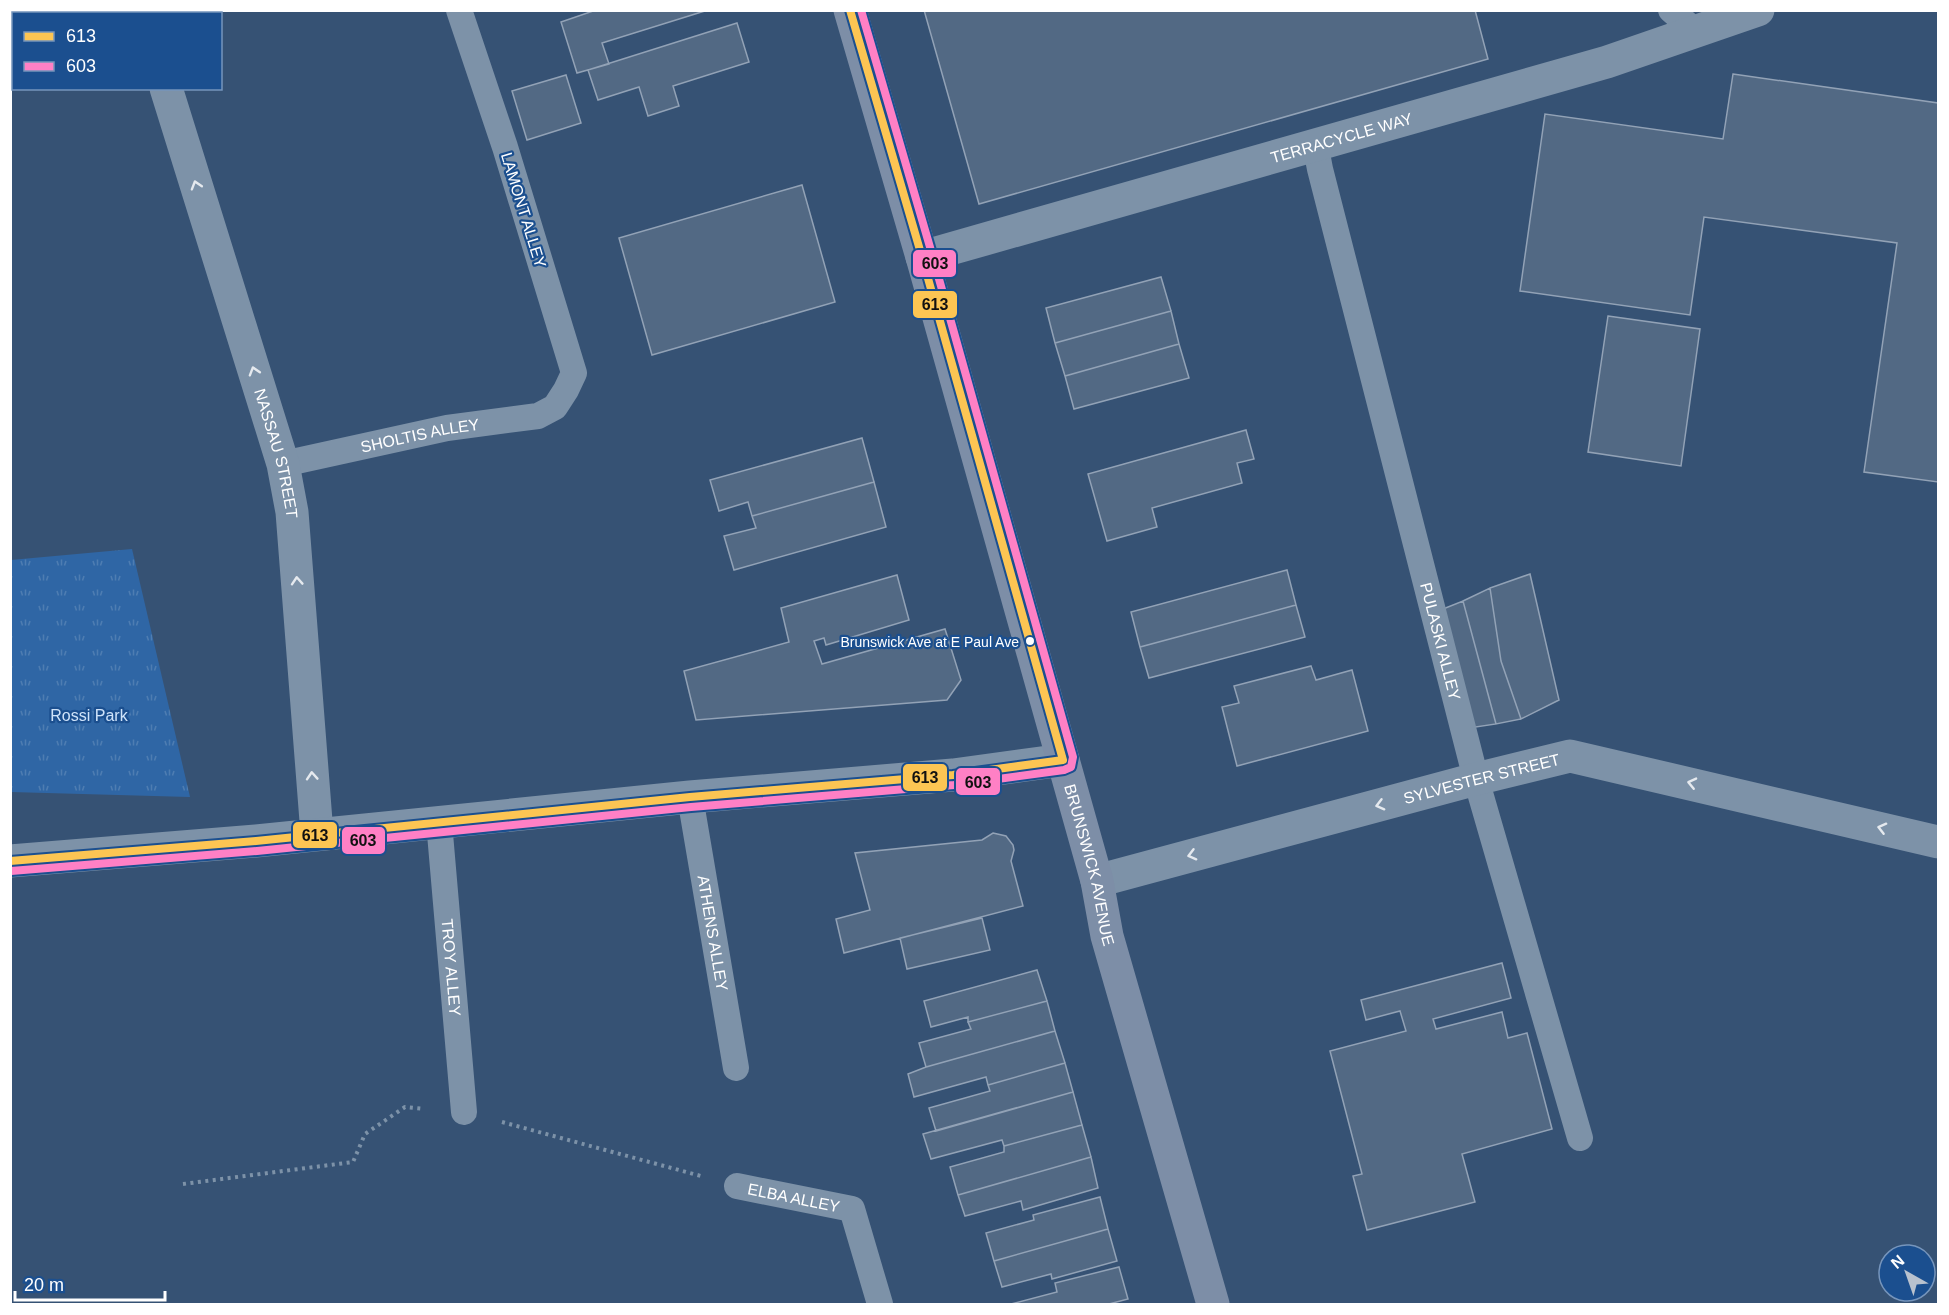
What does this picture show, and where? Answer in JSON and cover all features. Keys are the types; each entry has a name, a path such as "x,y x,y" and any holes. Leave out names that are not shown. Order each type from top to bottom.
{"main road":[{"name":"BRUNSWICK AVENUE","path":"850,10 922,256 1063,759 1097,881 1107,936 1213,1305"}],"street":[{"name":"TERRACYCLE WAY","path":"922,256 1607,62 1683,21 1758,10"},
{"name":"NASSAU STREET","path":"167,90 283,464 292,512 317,834"},
{"name":"SYLVESTER STREET","path":"1097,881 1570,756 1938,842"},
{"path":"10,861 256,841 690,797 953,775 1063,759"}],"lane":[{"name":"LAMONT ALLEY","path":"459,10 505,147 574,373 567,390 555,407"},
{"name":"PULASKI ALLEY","path":"1315,143 1476,779 1580,1138"},
{"name":"SHOLTIS ALLEY","path":"283,464 447,428 538,416 555,407"},
{"name":"ATHENS ALLEY","path":"690,797 736,1068"},
{"name":"TROY ALLEY","path":"439,822 464,1112"},
{"name":"ELBA ALLEY","path":"737,1186 852,1209 880,1305"}],"green space":[{"name":"Rossi Park","path":"132,549 190,797 11,792 11,560"}],"building":[{"path":"596,10 708,10 602,43 609,64 577,73 561,22"},
{"path":"924,10 1475,10 1488,59 979,204"},
{"path":"737,23 749,62 673,86 679,106 648,116 639,87 598,100 588,70"},
{"path":"1733,74 1938,103 1938,482 1864,472 1897,243 1704,217 1690,315 1520,291 1545,114 1723,139"},
{"path":"566,75 581,123 527,140 512,91"},
{"path":"802,185 835,302 652,355 619,238"},
{"path":"1161,277 1171,311 1055,343 1046,308"},
{"path":"1171,311 1179,344 1065,376 1055,343"},
{"path":"1608,316 1700,329 1681,466 1588,452"},
{"path":"1179,344 1189,378 1074,409 1065,376"},
{"path":"1246,430 1254,459 1237,463 1242,483 1152,508 1157,527 1107,541 1088,474"},
{"path":"862,438 874,482 752,516 748,502 719,511 710,480"},
{"path":"874,482 886,527 734,570 724,536 756,528 752,516"},
{"path":"1287,570 1296,605 1140,647 1131,612"},
{"path":"1530,574 1559,700 1521,719 1501,661 1490,588"},
{"path":"897,575 909,620 826,645 824,638 814,641 822,664 945,629 961,680 947,700 696,720 684,671 789,642 781,608"},
{"path":"1490,588 1501,661 1521,719 1496,724 1463,601"},
{"path":"1463,601 1496,724 1469,728 1438,611"},
{"path":"1296,605 1305,637 1149,678 1140,647"},
{"path":"1311,666 1316,680 1352,670 1368,731 1237,766 1222,707 1239,703 1234,686"},
{"path":"993,833 1006,836 1013,845 1011,861 1023,906 844,953 836,919 870,910 855,853 982,840"},
{"path":"982,918 990,950 907,969 900,938"},
{"path":"1502,963 1511,998 1433,1019 1436,1029 1502,1012 1508,1038 1527,1033 1552,1129 1462,1154 1475,1202 1367,1230 1353,1176 1362,1174 1330,1051 1406,1031 1400,1011 1366,1020 1361,1000"},
{"path":"1037,970 1047,1001 968,1022 968,1017 931,1027 924,1001"},
{"path":"1047,1001 1055,1031 926,1067 919,1043 971,1029 968,1022"},
{"path":"1055,1031 1065,1063 988,1085 986,1077 914,1097 908,1074"},
{"path":"1065,1063 1073,1092 936,1131 929,1108 990,1091 988,1085"},
{"path":"1073,1092 1082,1125 1004,1146 1002,1140 931,1159 923,1134"},
{"path":"1082,1125 1091,1157 958,1195 950,1167 1004,1152 1004,1146"},
{"path":"1091,1157 1098,1188 1023,1210 1021,1201 965,1216 958,1195"},
{"path":"1100,1197 1108,1229 994,1261 986,1233 1034,1220 1033,1215"},
{"path":"1108,1229 1117,1261 1052,1279 1051,1274 1002,1287 994,1261"},
{"path":"1119,1267 1128,1299 1109,1304 1011,1304 1057,1292 1055,1283"}],"transit line":[{"name":"613","path":"10,861 256,841 690,797 953,775 1063,760 850,10"},
{"name":"603","path":"11,871 257,851 691,807 954,785 1064,770 1071,767 1073,757 861,10"}],"place":[{"name":"Brunswick Ave at E Paul Ave","path":"1030,641"}]}
